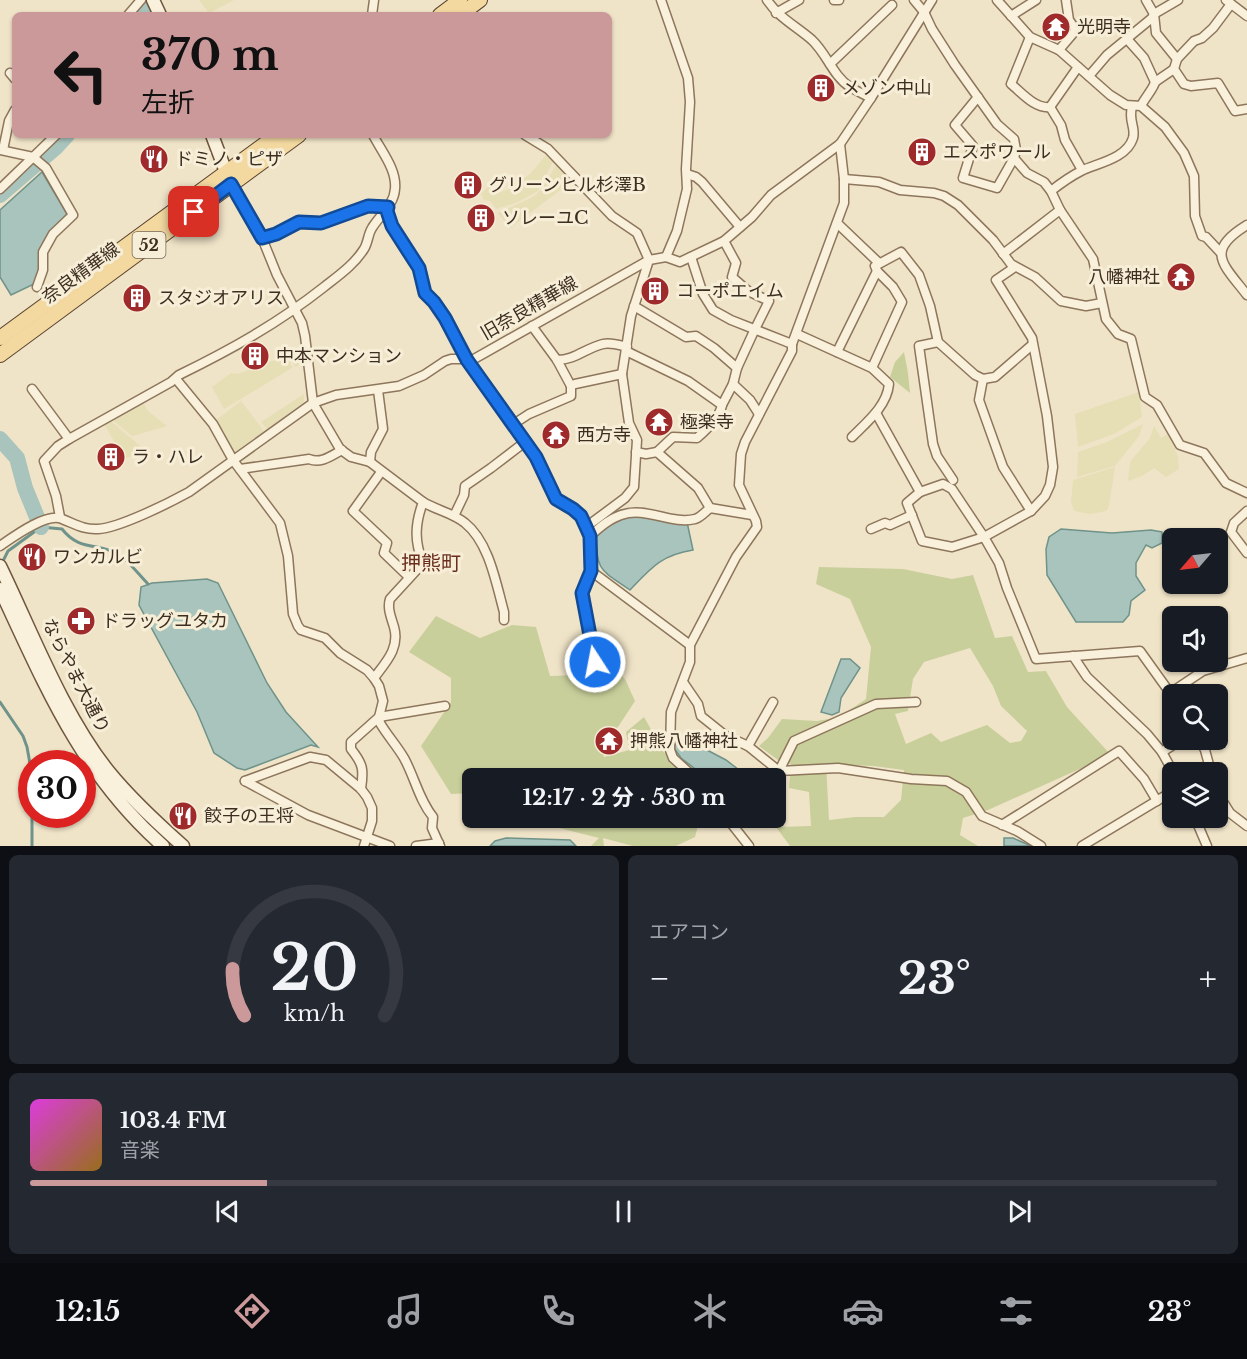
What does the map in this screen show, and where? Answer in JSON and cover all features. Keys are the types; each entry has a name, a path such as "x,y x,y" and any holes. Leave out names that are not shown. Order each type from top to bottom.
{"main road":[{"path":"444,12 460,0"},
{"path":"464,12 480,0"},
{"name":"奈良精華線","path":"0,355 229,178 274,138"},
{"name":"奈良精華線","path":"0,338 229,178 294,138"}],"street":[{"path":"131,12 141,0"},
{"path":"661,0 688,78 690,102 687,189 677,231 666,257"},
{"path":"767,0 776,13 821,50 849,87 871,98"},
{"path":"776,13 799,0"},
{"path":"914,0 924,12 949,56 978,97 997,124 1014,138 1016,150 1014,158 997,188 963,178 973,146 955,125 978,97"},
{"name":"旧奈良精華線","path":"60,517 84,528 98,529 110,527 169,503 189,492 313,403 336,395 378,390 408,383 451,359 474,359 649,260 666,257 681,262 724,241 771,195 840,144 932,0"},
{"path":"997,0 1030,37 1059,50 1110,95 1136,106 1165,127 1184,153 1194,176 1196,216 1202,236 1206,237 1220,252 1223,261 1247,295"},
{"path":"1059,50 1076,30 1069,20 1066,0"},
{"path":"1146,0 1154,14 1156,33 1177,59"},
{"path":"1089,76 1107,54 1154,14 1178,0"},
{"path":"1011,16 1031,1"},
{"path":"1155,82 1174,69 1177,59 1194,41 1202,38 1213,28 1228,2 1247,15"},
{"path":"830,64 892,5"},
{"path":"1030,37 1011,84 1039,105 1050,107"},
{"path":"1051,191 1064,180 1082,170 1113,159 1132,141 1134,132 1129,117 1155,86 1155,82 1144,58 1127,39"},
{"path":"1050,107 1078,67"},
{"path":"1174,69 1184,84 1191,86 1218,83 1235,111 1247,109"},
{"path":"1050,107 1061,124 1065,140 1082,170"},
{"path":"12,116 2,150 33,157 46,168 73,215 53,234 43,252 43,270 37,287"},
{"path":"0,189 53,138"},
{"path":"213,138 229,178 262,238 277,275 296,310 305,336 313,403 342,450 351,457 370,462 423,502 466,524 485,546 504,612 504,620"},
{"path":"0,546 33,524 60,517 56,496 44,461 58,446 176,379 179,375 237,346 296,310 352,264 364,248 370,230 387,209 395,193 395,178 375,138"},
{"path":"530,138 548,149 612,216 637,233 649,260 634,306 622,374 629,423 638,440 634,487 588,532"},
{"path":"684,768 674,758 670,750 671,712 690,662 690,645 736,558 753,535 756,527 756,520 739,485 741,454 792,351 792,344 844,204 840,144"},
{"path":"1014,158 1027,173 1044,182 1051,191 1060,210 1092,259 1106,319 1118,334 1131,339 1145,397 1157,405 1180,444 1204,453 1226,483 1247,494"},
{"path":"687,174 702,182 740,227"},
{"path":"844,179 879,182 900,190 944,196 957,205 993,240 1015,267 1035,277 1061,301 1086,306 1102,303"},
{"path":"262,238 276,234 299,222 321,223 368,206 387,209"},
{"path":"387,209 392,226 419,268 425,293 445,318 467,360 536,457 556,499 581,516 588,532 591,571 582,593 595,662"},
{"path":"1003,254 1060,210"},
{"path":"837,223 878,267 902,302 872,368"},
{"path":"1220,252 1222,245 1229,237 1247,225"},
{"path":"636,452 646,454 657,452 673,437 697,438 717,416 722,410 737,368 769,301 742,287 732,277 736,263 724,241"},
{"path":"837,352 878,267 901,252 919,275 930,306 938,342 975,375 983,380 995,377 1032,345"},
{"path":"691,257 703,294 713,309 730,320 792,344"},
{"path":"1015,267 996,280 1032,338 1047,416 1053,467 1050,485 1045,496 1031,511 984,537 952,547 922,541 907,503 920,492 943,484 952,489 984,537 999,563 1036,659 1140,651 1164,684"},
{"path":"634,306 686,337 696,336 737,368"},
{"path":"512,425 529,414 571,396 571,386 557,360 532,326"},
{"path":"797,334 872,368 889,384 888,393 876,413 852,436"},
{"path":"938,342 920,346 933,444 937,456 953,480"},
{"path":"557,360 573,358 602,344 614,344 688,381 722,405"},
{"path":"571,386 579,382 622,374"},
{"path":"176,379 213,424 233,460 280,522 288,556 293,614 298,627 325,638 340,652 367,670 379,686 383,700 380,723 403,757 424,806 433,817 432,828 440,845 416,846"},
{"path":"983,380 978,400 1003,466 1031,511"},
{"path":"733,384 750,400 759,414"},
{"path":"32,389 69,439"},
{"path":"370,462 371,452 383,429 378,390"},
{"path":"876,413 920,492"},
{"path":"454,516 464,495 465,486 525,442"},
{"path":"240,469 309,459 324,460 342,450"},
{"path":"657,452 698,488 710,508 752,515"},
{"path":"381,472 352,511 387,543 384,553 410,577"},
{"path":"374,678 393,654 395,634 389,609 390,599 423,563 416,535 416,525 423,502"},
{"path":"588,532 622,514 656,514 690,520 697,519 710,508"},
{"path":"1247,511 1234,524 1232,532 1247,553"},
{"path":"871,529 885,523 890,525 912,515"},
{"name":"ならやま大通り","path":"0,566 80,730 109,771 155,821 183,846"},
{"path":"591,571 690,645"},
{"name":"ならやま大通り","path":"0,590 45,688 73,739 122,805 163,846"},
{"path":"1073,656 1087,677 1147,734 1168,762"},
{"path":"1186,684 1203,670 1247,658"},
{"path":"682,682 698,704 701,716 726,736 748,746 775,768"},
{"path":"748,746 773,702"},
{"path":"780,768 794,741 876,704 916,702"},
{"path":"361,789 364,771 351,748 351,742 379,717 445,706"},
{"path":"1002,825 1119,751 1144,779 1157,801"},
{"path":"365,842 372,821 372,808 367,797 361,789 326,760 310,757 245,781 365,842 390,846"},
{"path":"786,771 838,768 911,779 947,781 966,792 982,816 1017,831 1041,846"},
{"path":"1082,846 1162,798"},
{"path":"1228,810 1247,826"},
{"path":"735,828 749,846"},
{"path":"1200,828 1208,846"}],"shaded area":[{"path":"199,0 234,0 211,12 208,12"},
{"path":"545,156 553,162 538,191 518,202 496,209 490,201 484,200 481,194 492,183 499,192 507,190 530,174"},
{"path":"558,162 575,179 510,228 498,213 537,194"},
{"path":"301,348 303,363 295,367 290,354"},
{"path":"288,355 292,368 224,409 212,387 231,373 238,374"},
{"path":"1139,392 1142,417 1114,434 1078,447 1075,414"},
{"path":"304,394 304,402 267,429 261,422"},
{"path":"141,399 148,411 167,426 132,436 110,418"},
{"path":"241,401 264,431 235,452 216,420"},
{"path":"108,419 145,450 144,452 127,458 122,455 103,422"},
{"path":"1143,424 1139,436 1115,466 1077,477 1078,452 1107,442"},
{"path":"1154,426 1161,438 1169,433 1177,448 1175,450 1179,469 1166,477 1154,468 1128,481 1130,462 1150,438"},
{"path":"1115,467 1109,506 1106,511 1091,514 1074,511 1071,502 1073,480"}],"green space":[{"path":"904,352 910,393 890,377 895,362"},
{"path":"819,567 903,569 952,579 973,575 995,638 1012,636 1028,672 1046,671 1067,707 1111,755 988,810 963,818 960,835 978,846 790,846 777,828 811,826 809,792 789,788 791,764 782,763 759,746 782,719 817,721 839,717 866,699 871,647 850,599 816,584","holes":["970,648 993,686 1001,706 1027,731 1021,741 1010,743 987,725 941,742 931,733 906,744 895,714 908,711 913,679 924,662","826,764 904,770 901,800 884,817 829,820"]},
{"path":"436,616 480,638 512,625 536,627 550,676 577,675 610,665 625,679 635,701 618,727 598,739 604,757 629,750 626,732 644,717 664,752 676,768 462,768 462,793 451,794 421,746 451,702 451,678 409,652"},
{"path":"559,828 697,828 695,837 676,846 633,846 603,838 604,846 591,846 599,838"}],"water":[{"path":"42,172 67,214 44,241 39,252 39,270 34,284 11,295 0,277 0,210"},
{"path":"634,512 687,522 693,550 673,555 657,564 630,590 603,570 596,549 596,537 614,519"},
{"path":"1061,529 1112,533 1151,530 1162,532 1162,543 1152,548 1146,545 1136,563 1136,576 1145,590 1131,601 1129,615 1123,622 1076,622 1047,575 1046,549 1049,537"},
{"path":"207,579 218,583 267,683 286,712 318,747 311,745 245,770 237,768 214,753 197,712 139,605 141,587 152,583"},
{"path":"841,659 850,659 860,668 841,698 839,712 832,715 821,712"},
{"path":"686,739 736,768 694,768 681,758 674,748 676,741"},
{"path":"506,838 570,840 576,846 490,846 495,841"},
{"path":"1004,838 1013,838 1031,846 1004,846"}],"waterway":[{"path":"140,12 150,0"},
{"path":"0,195 64,138"},
{"path":"0,439 17,458 25,488 41,527"},
{"path":"2,563 8,551 41,527 62,529 82,544 111,550 122,556 148,584"},
{"path":"0,702 23,736 28,750"},
{"path":"32,828 32,846"}],"place":[{"name":"光明寺","path":"1056,27"},
{"name":"メゾン中山","path":"821,88"},
{"name":"エスポワール","path":"922,152"},
{"name":"ドミノ・ピザ","path":"154,159"},
{"name":"グリーンヒル杉澤B","path":"468,185"},
{"name":"ソレーユC","path":"481,218"},
{"name":"八幡神社","path":"1181,277"},
{"name":"コーポエイム","path":"655,291"},
{"name":"スタジオアリス","path":"137,298"},
{"name":"中本マンション","path":"255,356"},
{"name":"極楽寺","path":"659,422"},
{"name":"西方寺","path":"556,435"},
{"name":"ラ・ハレ","path":"111,457"},
{"name":"ワンカルビ","path":"32,557"},
{"name":"ドラッグユタカ","path":"81,621"},
{"name":"押熊八幡神社","path":"609,741"},
{"name":"餃子の王将","path":"183,816"}],"district":[{"name":"押熊町","path":"431,563"}],"route":[{"path":"194,212 231,184 262,238 276,234 299,222 321,223 368,206 388,207 387,211 392,226 419,268 425,293 445,318 467,360 536,457 552,494 581,516 590,536 591,571 582,593 595,662"}]}
